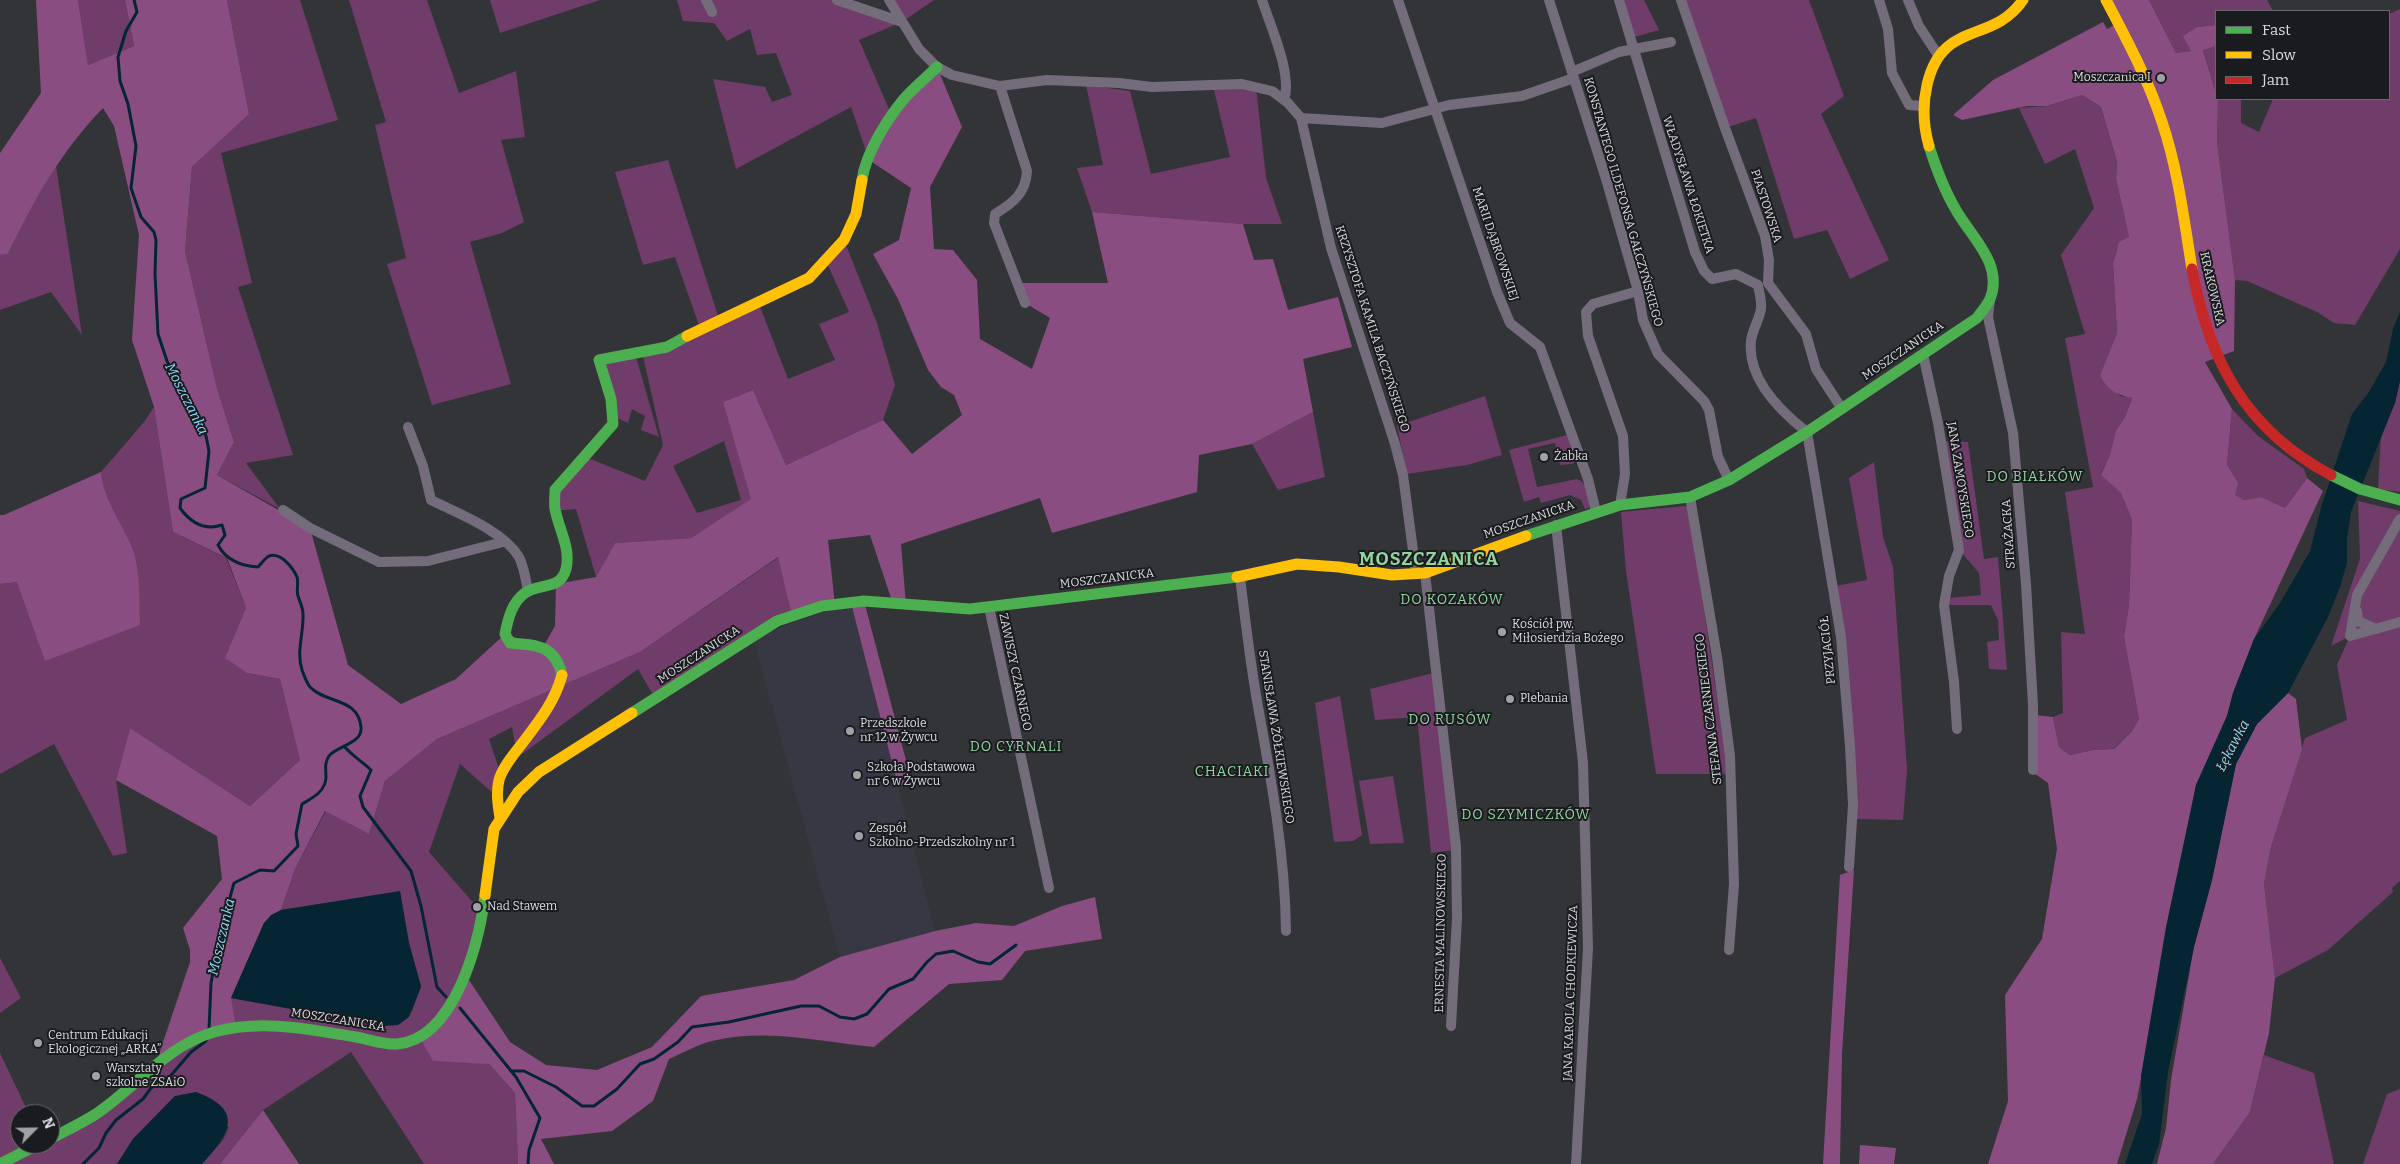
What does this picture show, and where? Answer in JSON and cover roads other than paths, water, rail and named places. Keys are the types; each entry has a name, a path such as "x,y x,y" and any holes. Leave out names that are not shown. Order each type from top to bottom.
{"street":[{"path":"706,0 712,12"},
{"path":"837,0 902,22"},
{"path":"889,0 919,49 937,67 952,75 1000,86 1047,80 1119,83 1152,87 1242,84 1272,91 1284,100 1301,118 1382,122 1436,108 1522,96 1573,75 1619,52 1671,42"},
{"path":"1262,0 1283,68 1287,87 1284,100"},
{"name":"MARII DĄBROWSKIEJ","path":"1398,0 1497,292 1510,323 1540,347 1586,474 1596,512"},
{"name":"KONSTANTEGO ILDEFONSA GAŁCZYŃSKIEGO","path":"1549,0 1638,291 1643,320 1658,354 1704,401 1709,410 1718,457 1729,480"},
{"name":"WŁADYSŁAWA ŁOKIETKA","path":"1618,0 1630,33 1633,49 1695,252 1704,271 1712,279 1736,274 1763,284"},
{"name":"PIASTOWSKA","path":"1681,0 1724,128 1765,236 1769,260 1763,284"},
{"path":"1879,0 1888,29 1892,73 1909,105 1922,106"},
{"path":"1908,0 1919,26 1938,55"},
{"path":"1990,299 1992,279 1984,249 1956,212 1941,180 1927,138 1922,106 1938,55 1956,38 2007,20 2018,9 2023,0"},
{"name":"KRAKOWSKA","path":"2106,0 2141,68 2162,120 2173,165 2197,292 2212,345 2229,380 2251,414 2275,438 2292,451 2322,471 2356,488 2399,500"},
{"path":"500,818 495,795 500,775 516,750 554,701 563,669 557,656 543,647 510,643 505,634 514,606 528,591 550,588 566,572 568,557 566,540 555,511 555,490 613,424 613,404 599,360 667,347 743,308 772,297 808,278 844,240 856,214 863,172 880,136 903,100 937,67"},
{"path":"1000,86 1027,171 1020,195 996,214 994,223 1024,303"},
{"name":"KRZYSZTOFA KAMILA BACZYŃSKIEGO","path":"1301,118 1331,248 1395,444 1420,573"},
{"path":"1763,284 1806,334 1816,368 1842,409"},
{"path":"1763,284 1761,307 1751,341 1753,363 1765,391 1786,416 1807,432"},
{"path":"1620,505 1625,474 1623,436 1588,336 1586,312 1592,304 1638,291"},
{"name":"MOSZCZANICKA","path":"60,1134 96,1114 156,1063 199,1037 215,1032 236,1027 282,1025 396,1044 420,1038 436,1025 451,1005 465,974 483,910 494,830 518,792 539,772 777,621 822,606 864,601 970,609 1240,577 1297,564 1339,567 1392,575 1420,573 1596,512 1620,505 1690,497 1729,480 1807,432 1976,318 1990,299"},
{"name":"STRAŻACKA","path":"1990,299 1988,317 2014,443 2033,705 2033,770"},
{"name":"JANA ZAMOYSKIEGO","path":"1923,354 1938,424 1958,550 1949,576 1944,605 1954,682 1957,729"},
{"path":"408,427 422,466 431,500 476,521 518,556 528,591"},
{"name":"PRZYJACIÓŁ","path":"1807,432 1841,637 1853,805 1849,867"},
{"name":"STEFANA CZARNIECKIEGO","path":"1690,497 1718,657 1730,756 1734,884 1729,950"},
{"path":"283,510 310,528 379,562 428,561 503,542"},
{"path":"2400,519 2357,595 2350,636 2400,622"},
{"name":"JANA KAROLA CHODKIEWICZA","path":"1556,525 1583,763 1588,948 1576,1164"},
{"name":"ERNESTA MALINOWSKIEGO","path":"1420,573 1456,847 1457,918 1452,1026"},
{"name":"STANISŁAWA ŻÓŁKIEWSKIEGO","path":"1240,577 1257,700 1270,767 1285,893 1286,931"},
{"path":"2357,595 2358,621 2376,630"},
{"name":"ZAWISZY CZARNEGO","path":"989,607 1050,888"},
{"path":"0,1164 20,1154"}],"water":[{"name":"Łękawka","path":"2400,312 2400,381 2395,403 2351,512 2347,538 2347,563 2340,587 2328,617 2288,693 2257,724 2236,764 2212,880 2194,947 2168,1072 2159,1144 2152,1164 2125,1164 2142,1114 2141,1076 2166,927 2196,785 2227,716 2233,693 2254,639 2280,603 2310,551 2322,504 2352,414 2369,392 2386,362 2393,329"},
{"path":"400,891 409,943 421,987 409,1017 398,1025 385,1026 231,998 264,923 271,915 281,910"},
{"path":"196,1092 222,1107 227,1115 228,1124 220,1143 202,1164 117,1164 133,1139 175,1096"}],"waterway":[{"name":"Moszczanka","path":"134,0 137,12 126,31 118,57 120,81 128,104 136,146 131,188 141,217 154,232 156,240 155,274 158,334 167,361 206,436 209,451 205,488 181,499 180,508 193,522 209,527 222,525 225,535 218,545 225,555 235,561 258,567 269,556 273,555 278,556 290,565 297,577 297,594 303,612 300,649 302,670 310,687 354,710 359,717 361,727 360,733 354,741 329,756 326,764 325,783 321,791 302,804 296,834 298,846 274,871 260,870 234,883 222,926 211,983 209,1029"},
{"path":"344,746 371,770 360,796 363,807 411,871 421,906 437,987 446,997"},
{"path":"511,1071 524,1071 556,1087 582,1106 594,1106 617,1089 640,1064 654,1059 678,1042 692,1027 729,1022 801,1006 819,1006 840,1017 854,1019 867,1014 889,989 913,979 936,954 953,951 978,962 990,964 1016,945"},
{"path":"460,1008 516,1077 540,1118 529,1150 528,1164"},
{"name":"Moszczanka","path":"83,1164 99,1148 106,1133 116,1120 143,1099 151,1088 167,1080 191,1052 206,1041"}],"place":[{"name":"Moszczanica I","path":"2161,78"},
{"name":"Żabka","path":"1544,457"},
{"name":"Kościół pw. Miłosierdzia Bożego","path":"1502,632"},
{"name":"Plebania","path":"1510,699"},
{"name":"Przedszkole nr 12 w Żywcu","path":"850,731"},
{"name":"Szkoła Podstawowa nr 6 w Żywcu","path":"857,775"},
{"name":"Zespół Szkolno-Przedszkolny nr 1","path":"859,836"},
{"name":"Nad Stawem","path":"477,907"},
{"name":"Centrum Edukacji Ekologicznej „ARKA”","path":"38,1043"},
{"name":"Warsztaty szkolne ZSAiO","path":"96,1076"}],"district":[{"name":"DO BIAŁKÓW","path":"2035,477"},
{"name":"MOSZCZANICA","path":"1429,560"},
{"name":"DO KOZAKÓW","path":"1452,600"},
{"name":"DO RUSÓW","path":"1450,720"},
{"name":"DO CYRNALI","path":"1016,747"},
{"name":"CHACIAKI","path":"1232,772"},
{"name":"DO SZYMICZKÓW","path":"1526,815"}]}
